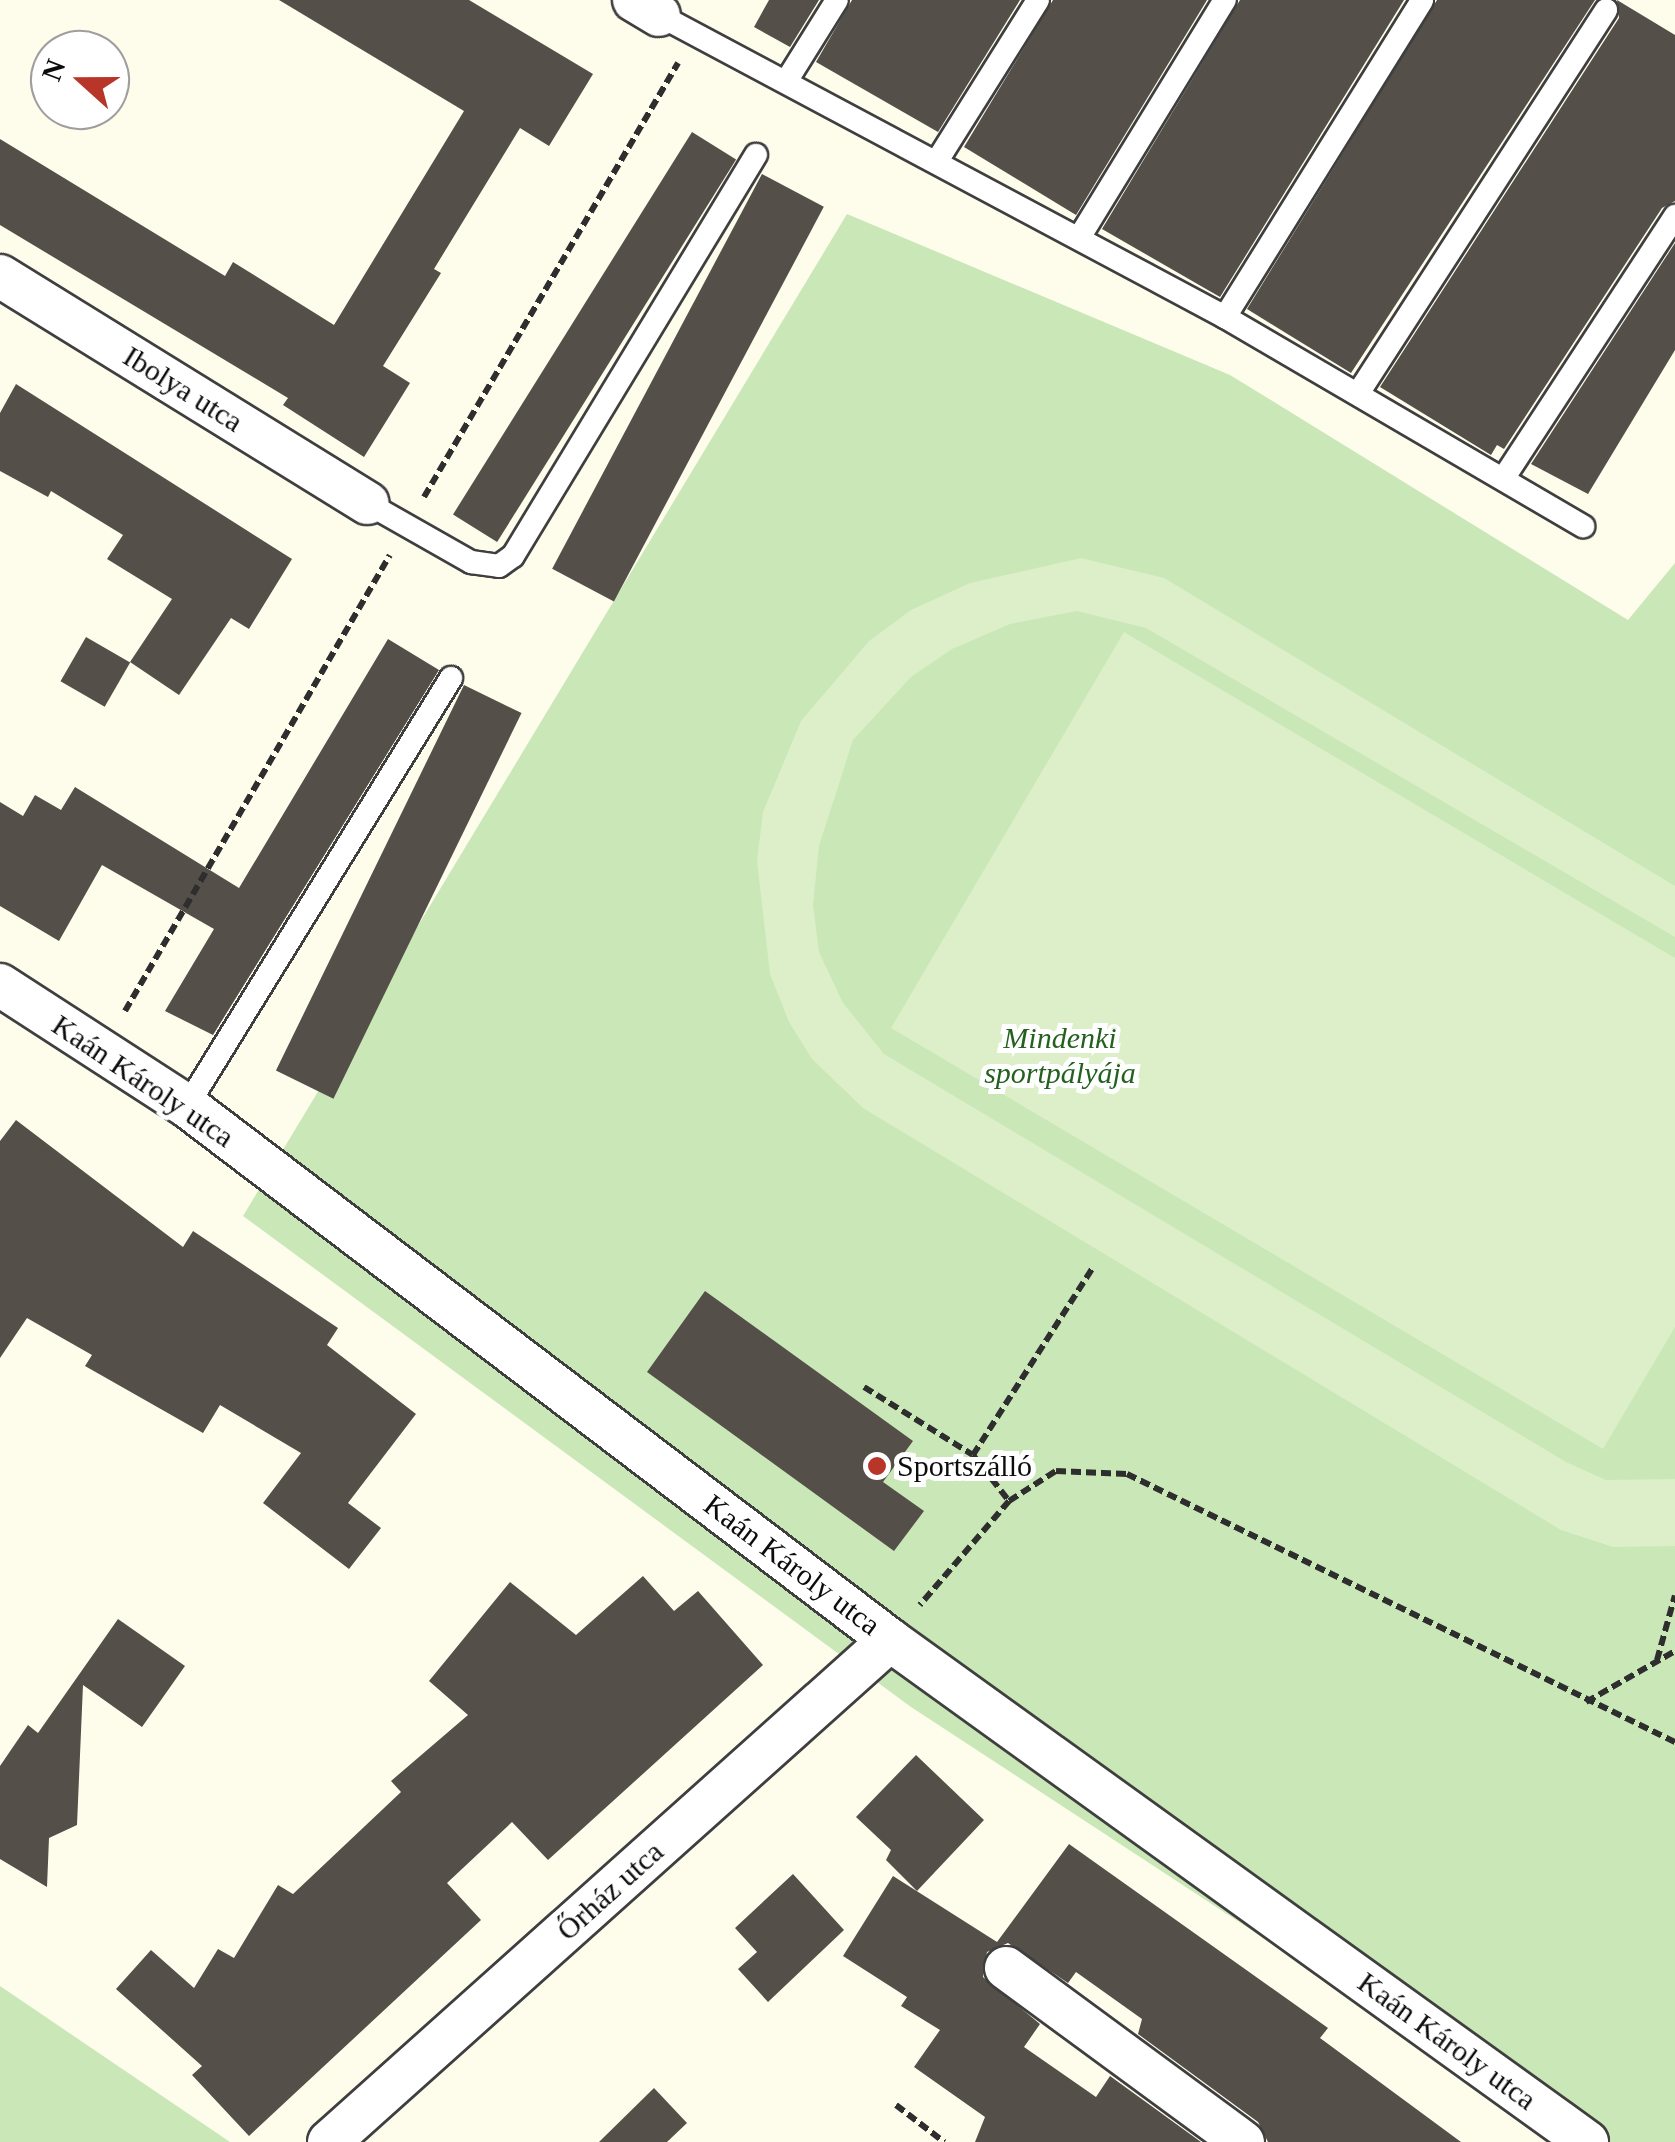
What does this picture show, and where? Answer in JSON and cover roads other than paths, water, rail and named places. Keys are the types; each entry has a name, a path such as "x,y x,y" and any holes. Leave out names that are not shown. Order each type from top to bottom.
{"street":[{"name":"Ibolya utca","path":"0,276 367,502"},
{"name":"Kaán Károly utca","path":"0,985 187,1106 890,1640 1587,2142"},
{"name":"Őrház utca","path":"329,2142 890,1640"},
{"path":"1006,1968 1243,2142"}],"lane":[{"path":"787,80 837,0"},
{"path":"937,160 1038,0"},
{"path":"1079,238 1225,0"},
{"path":"1225,317 1422,0"},
{"path":"647,8 1225,317 1505,476 1584,526"},
{"path":"1359,392 1606,10"},
{"path":"367,502 472,562 499,566 513,556 756,155"},
{"path":"1505,476 1675,216"},
{"path":"187,1106 451,678"}],"place":[{"name":"Sportszálló","path":"877,1466"}],"park label":[{"name":"Mindenki sportpályája","path":"1060,1055"}]}
